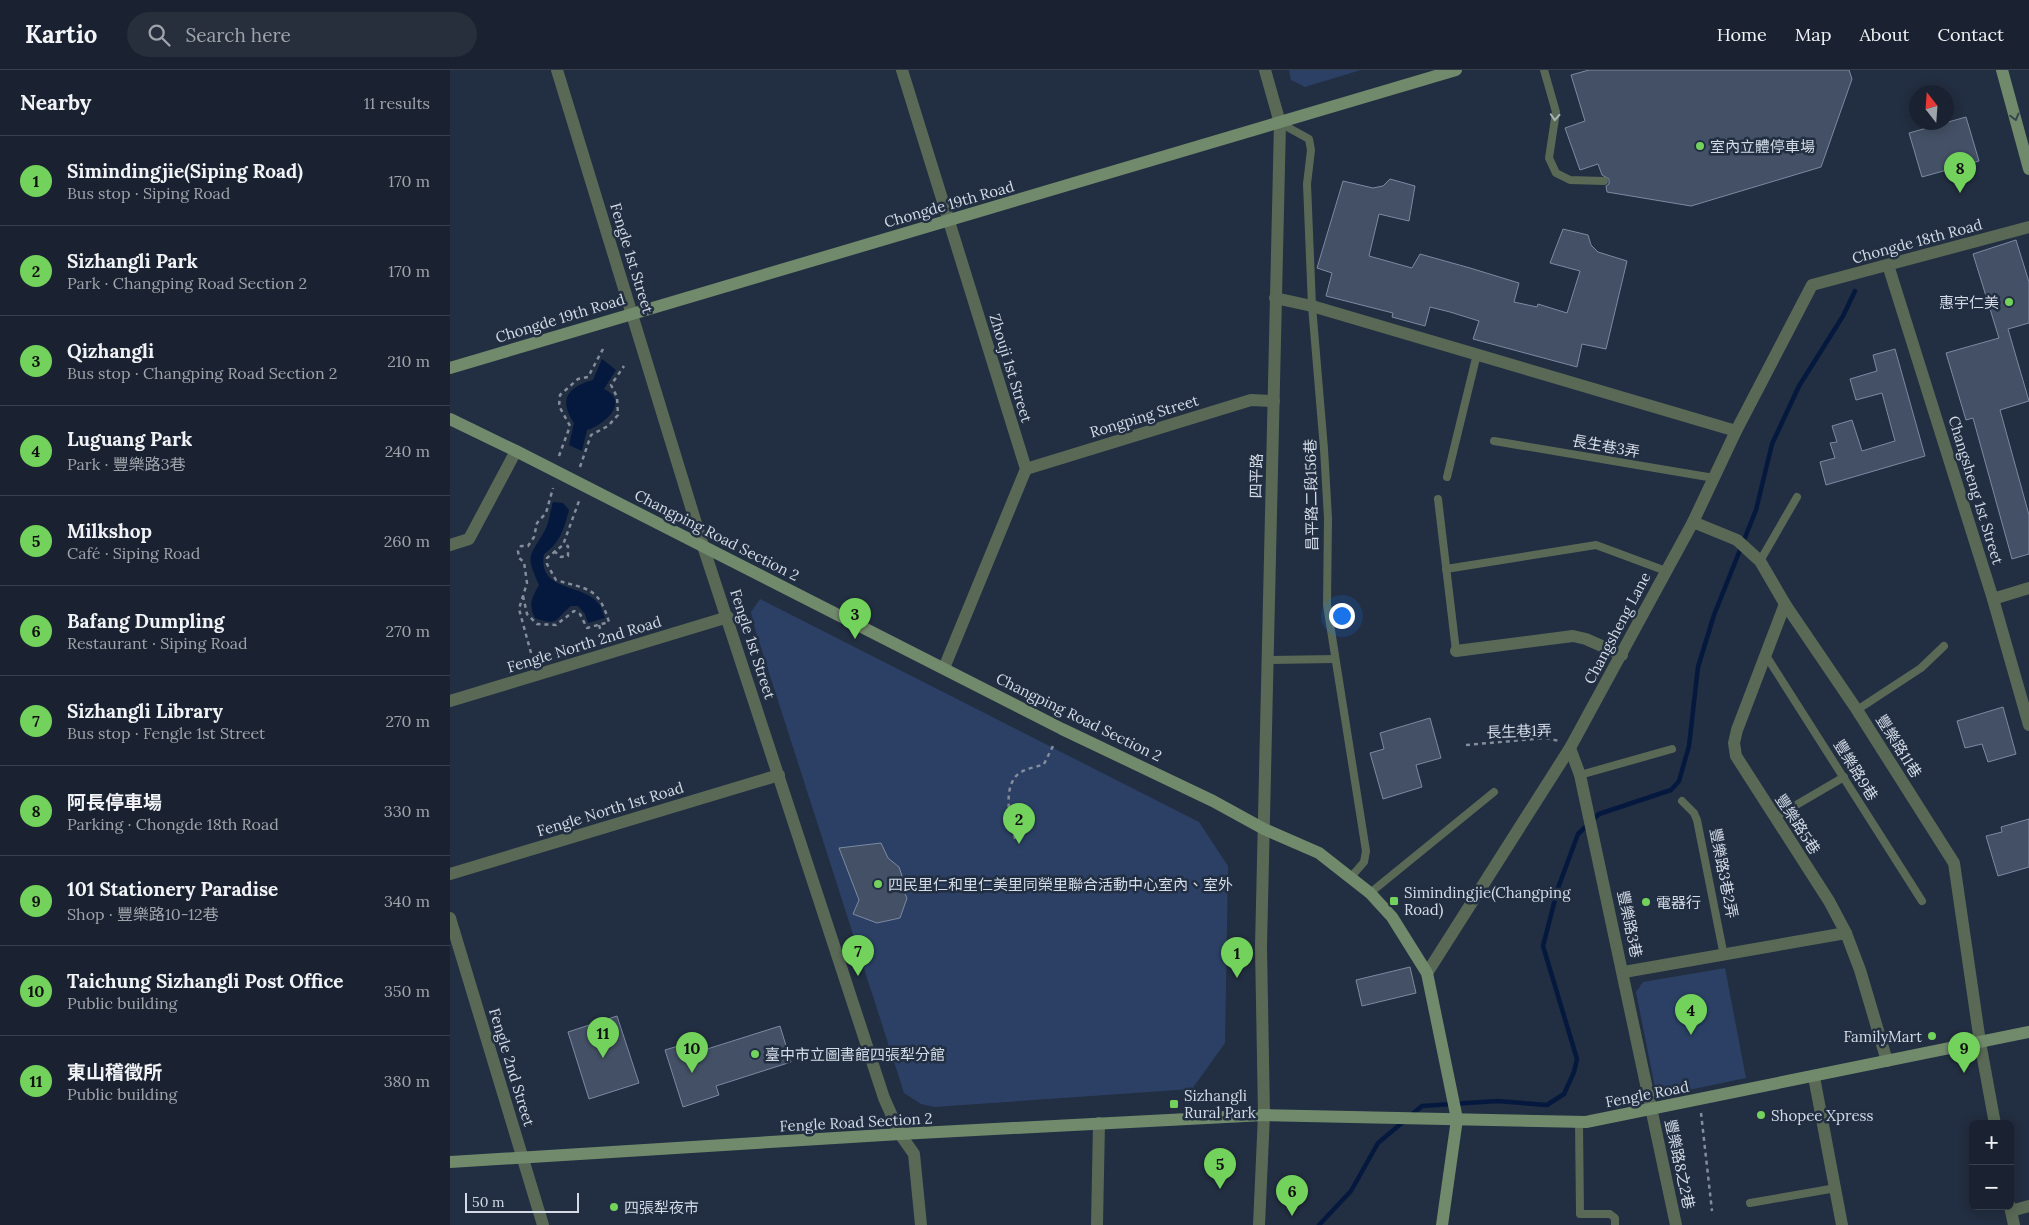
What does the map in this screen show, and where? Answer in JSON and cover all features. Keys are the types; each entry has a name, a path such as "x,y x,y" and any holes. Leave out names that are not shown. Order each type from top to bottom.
{"street":[{"name":"Fengle 1st Street","path":"556,70 703,546 728,617 884,1098 900,1134 914,1154 921,1225"},
{"name":"Zhouji 1st Street","path":"902,70 1026,469"},
{"name":"四平路","path":"1260,1225 1264,1115 1261,947 1280,122 1265,70"},
{"name":"Chongde 19th Road","path":"450,368 1456,70"},
{"path":"2002,70 2029,169"},
{"name":"Chongde 18th Road","path":"1812,285 2029,227"},
{"name":"Changsheng 1st Street","path":"1888,265 1993,599 2029,725"},
{"name":"Changsheng Lane","path":"1427,973 1570,748 1693,522 1736,431 1812,285"},
{"path":"1275,298 1312,306 1736,431"},
{"name":"Rongping Street","path":"1026,469 1251,400 1274,401"},
{"name":"Changping Road Section 2","path":"450,420 516,450 944,668 1213,801 1264,829 1319,853 1370,893 1392,917 1427,973 1457,1119 1442,1225"},
{"path":"450,545 469,539 516,450"},
{"path":"944,668 1026,469"},
{"name":"豐樂路11巷","path":"1693,522 1736,540 1760,561 1785,604 1857,710 1954,863 1980,1042 1994,1120"},
{"path":"1993,599 2029,588"},
{"name":"豐樂路5巷","path":"1785,604 1765,654 1734,743 1736,756 1829,901 1846,933 1860,970 1887,1061"},
{"name":"Fengle North 2nd Road","path":"450,701 728,617"},
{"path":"1456,651 1573,636 1586,639 1622,655"},
{"name":"豐樂路3巷","path":"1570,748 1580,775 1624,972 1652,1110"},
{"name":"Fengle North 1st Road","path":"450,874 778,775"},
{"name":"Fengle 2nd Street","path":"450,918 543,1225"},
{"path":"1624,972 1724,956 1846,933"},
{"name":"Fengle Road","path":"1264,1115 1580,1122 1652,1110 2029,1032"},
{"path":"1814,1076 1842,1225"},
{"name":"豐樂路8之2巷","path":"1652,1110 1676,1225"},
{"name":"Fengle Road Section 2","path":"450,1162 900,1134 1264,1115"},
{"path":"1097,1225 1099,1123"},
{"path":"2014,1208 2029,1206"},
{"path":"2011,1210 2014,1225"}],"lane":[{"path":"1544,70 1556,112 1549,158 1556,173 1570,180 1604,181"},
{"name":"昌平路二段156巷","path":"1280,122 1309,139 1311,150 1307,184 1312,306 1328,518 1327,604 1366,851 1364,862 1350,877"},
{"path":"1447,477 1477,354"},
{"name":"長生巷3弄","path":"1494,441 1714,478"},
{"path":"1760,561 1797,497"},
{"path":"1438,499 1456,651"},
{"path":"1446,569 1596,545 1666,571"},
{"path":"1857,710 1920,668 1944,646"},
{"name":"豐樂路9巷","path":"1765,654 1922,901"},
{"path":"1268,660 1335,659"},
{"path":"1580,775 1672,750"},
{"path":"1774,818 1844,777"},
{"path":"1370,893 1494,792"},
{"name":"豐樂路3巷2弄","path":"1682,801 1698,820 1724,956"},
{"path":"1580,1122 1580,1214 1610,1214 1615,1218 1616,1225"},
{"path":"1750,1204 1836,1188"}],"path":[{"path":"559,456 570,426 558,406 560,395 578,379 588,376 603,349"},
{"path":"580,467 590,435 608,426 618,415 617,397 611,385 624,366"},
{"path":"531,653 519,609 527,583 524,562 519,558 518,551 521,546 528,546 534,537 537,523 546,513 554,488"},
{"path":"523,596 527,614 537,624 556,625 574,611 580,614 587,628 609,622 603,602 593,592 556,580 547,564 547,558 563,545 579,501"},
{"path":"554,552 561,557 568,556 568,546 563,545"},
{"path":"598,625 601,632"},
{"name":"長生巷1弄","path":"1466,745 1546,738 1565,742 1570,748"},
{"path":"1015,839 1011,822 1009,790 1020,773 1044,764 1054,744"},
{"path":"1700,1100 1712,1211"}],"shaded area":[{"path":"1289,70 1361,70 1305,87 1291,80"},
{"path":"602,359 616,370 604,389 612,394 615,406 607,418 587,430 582,451 569,445 574,423 569,415 566,401 568,395 577,386 593,380"},
{"path":"553,502 563,503 569,510 561,535 544,554 544,566 547,575 554,581 592,597 600,605 605,618 588,623 585,614 578,606 571,606 553,621 543,621 535,618 531,605 534,593 539,585 532,568 531,557 546,529"},
{"path":"760,599 1199,822 1228,866 1225,1043 1192,1089 934,1107 921,1104 904,1093 755,629 751,612"},
{"path":"1725,968 1746,1078 1665,1095 1655,1088 1636,992 1643,982"}],"building":[{"name":"室內立體停車場","path":"1589,70 1849,70 1852,79 1821,167 1691,206 1607,192 1606,186 1609,184 1609,179 1602,175 1598,164 1580,170 1565,128 1585,121 1571,75"},
{"path":"1966,117 1979,161 1922,177 1909,133 1920,130 1954,130 1954,120"},
{"path":"1390,179 1415,186 1409,221 1379,214 1369,256 1412,268 1420,254 1470,268 1519,283 1514,302 1537,307 1538,304 1567,313 1580,271 1550,263 1563,229 1588,235 1591,245 1598,252 1627,261 1606,349 1582,344 1577,367 1473,339 1479,321 1450,312 1430,307 1425,326 1392,317 1393,313 1326,296 1332,273 1317,268 1343,181 1373,188 1383,186"},
{"path":"2016,240 2029,282 2029,323 2008,329 2029,401 2000,410 2029,515 2029,554 2012,559 1973,418 1966,420 1946,353 1999,338 1973,254"},
{"path":"1895,349 1925,456 1826,485 1820,462 1835,458 1830,443 1837,442 1832,426 1852,420 1862,451 1895,441 1882,393 1856,400 1850,379 1877,371 1873,355"},
{"path":"2003,707 2016,754 1988,762 1982,744 1965,748 1957,721"},
{"path":"1430,718 1441,758 1416,765 1422,787 1383,799 1370,753 1384,749 1380,733"},
{"path":"2029,819 2029,867 1998,876 1986,836 2002,832 2001,827"},
{"name":"四民里仁和里仁美里同榮里聯合活動中心室內、室外","path":"881,843 888,858 899,867 904,882 901,886 907,898 900,918 877,923 853,914 859,900 839,848"},
{"path":"1410,967 1416,993 1362,1006 1356,980"},
{"path":"617,1016 639,1083 589,1099 568,1032"},
{"path":"780,1026 791,1062 716,1086 719,1095 683,1107 665,1050 701,1039 704,1050"}],"waterway":[{"path":"1411,1115 1422,1106 1497,1101 1547,1105 1564,1094 1574,1072 1577,1059 1543,946 1558,888 1578,834 1599,814 1671,790 1679,781 1689,746 1698,667 1714,615 1756,510 1772,444 1799,386 1843,316 1855,291"},
{"path":"1319,1225 1351,1191 1378,1143 1403,1122"}],"place":[{"name":"室內立體停車場","path":"1700,146"},
{"name":"阿長停車場","path":"1960,193"},
{"name":"惠宇仁美","path":"2009,302"},
{"name":"Qizhangli","path":"855,639"},
{"name":"Sizhangli Park","path":"1019,844"},
{"name":"四民里仁和里仁美里同榮里聯合活動中心室內、室外","path":"878,884"},
{"name":"Simindingjie(Changping Road)","path":"1394,901"},
{"name":"電器行","path":"1646,902"},
{"name":"Sizhangli Library","path":"858,976"},
{"name":"Simindingjie(Siping Road)","path":"1237,978"},
{"name":"Luguang Park","path":"1691,1035"},
{"name":"FamilyMart","path":"1932,1036"},
{"name":"臺中市立圖書館四張犁分館","path":"755,1054"},
{"name":"東山稽徵所","path":"603,1058"},
{"name":"Taichung Sizhangli Post Office","path":"692,1073"},
{"name":"101 Stationery Paradise","path":"1964,1073"},
{"name":"Sizhangli Rural Park","path":"1174,1104"},
{"name":"Shopee Xpress","path":"1761,1115"},
{"name":"Milkshop","path":"1220,1189"},
{"name":"四張犁夜市","path":"614,1207"},
{"name":"Bafang Dumpling","path":"1292,1216"}]}
